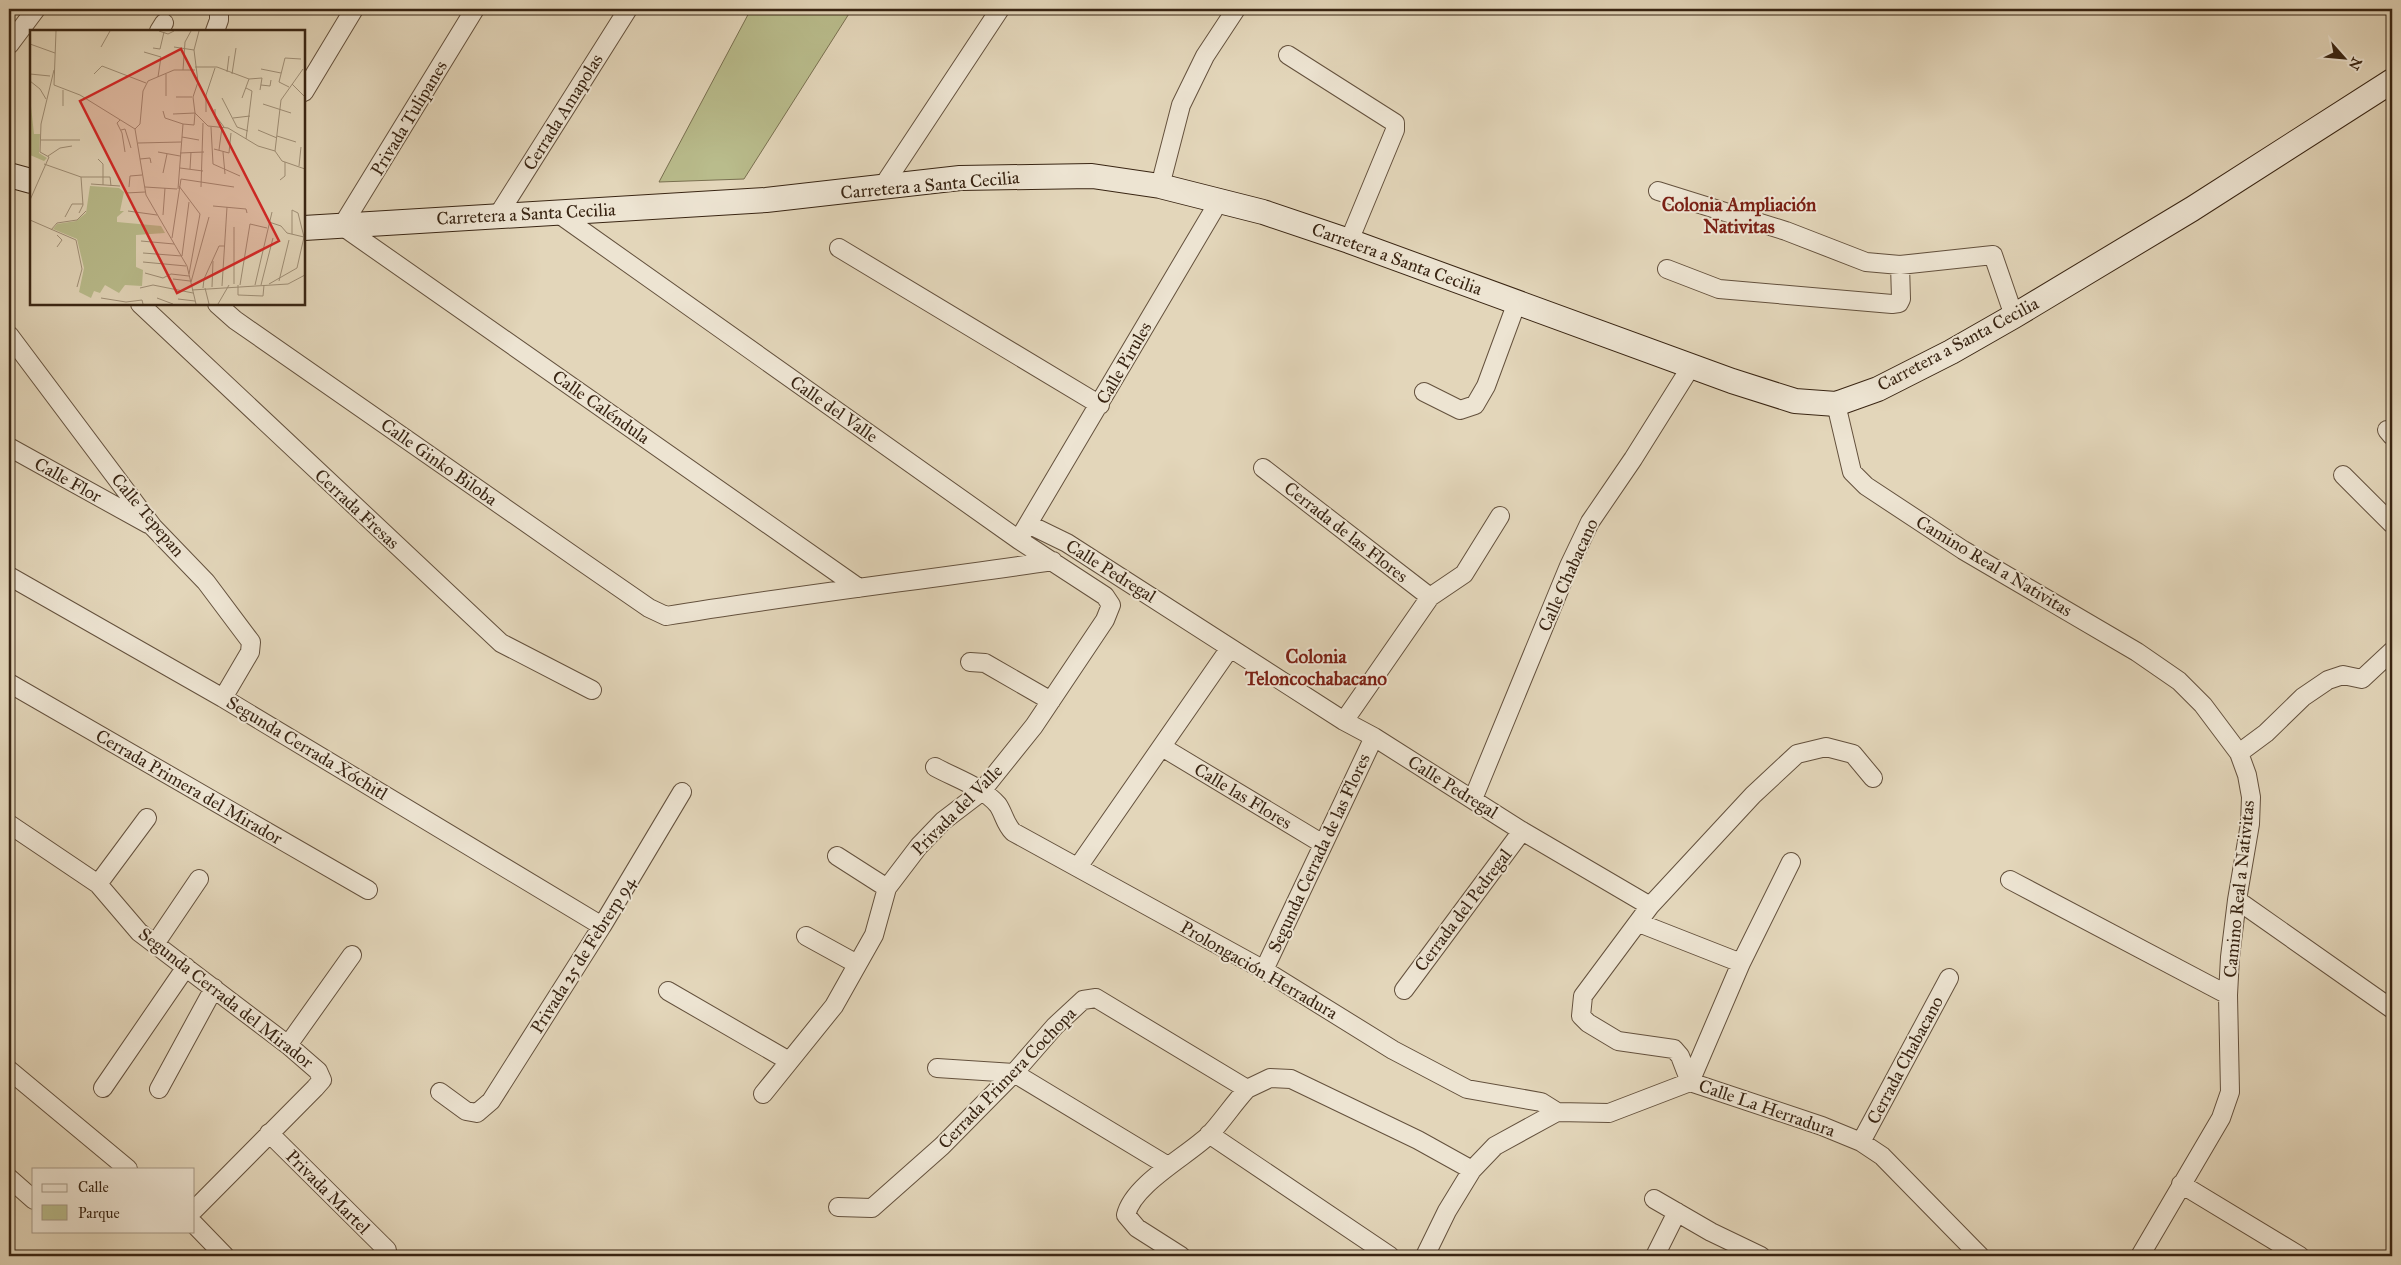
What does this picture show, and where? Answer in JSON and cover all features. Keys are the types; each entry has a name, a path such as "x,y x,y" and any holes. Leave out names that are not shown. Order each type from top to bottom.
{"main road":[{"name":"Carretera a Santa Cecilia","path":"305,228 498,214 766,200 881,189 960,178 1092,176 1160,186 1263,212 1349,241 1732,381 1794,401 1836,404 1878,389 1951,352 2014,316 2192,209 2392,81"},
{"path":"9,175 30,182"}],"street":[{"path":"9,45 36,9"},
{"path":"215,30 219,20 219,9"},
{"path":"305,90 354,9"},
{"name":"Privada Tulipanes","path":"342,226 475,9"},
{"name":"Cerrada Amapolas","path":"498,214 628,9"},
{"path":"881,189 1000,9"},
{"path":"1160,186 1181,105 1205,56 1236,9"},
{"path":"1288,56 1395,123 1395,130 1349,241"},
{"path":"1658,191 1786,231 1866,262 1900,265 1993,255 2014,316"},
{"name":"Calle Pirules","path":"1019,540 1219,201"},
{"name":"Calle del Valle","path":"556,212 1019,540 1105,596 1111,605"},
{"name":"Calle Caléndula","path":"342,226 859,588"},
{"path":"839,248 1100,405"},
{"path":"1667,269 1718,289 1892,304 1899,303 1901,299 1900,265"},
{"path":"1424,392 1460,410 1474,405 1486,386 1517,302"},
{"name":"Cerrada Fresas","path":"141,305 501,643 592,690"},
{"name":"Calle Ginko Biloba","path":"217,305 235,320 564,550 648,608 666,616 790,596 859,588"},
{"name":"Calle Tepepan","path":"9,335 153,527 206,582 251,642 250,652 224,698"},
{"name":"Calle Chabacano","path":"1473,800 1569,566 1590,522 1634,459 1692,365"},
{"name":"Camino Real a Nativitas","path":"1836,404 1852,472 1866,486 1963,550 2137,652 2179,681 2203,705 2238,753 2247,775 2251,797 2250,824 2237,900 2228,995 2230,1092 2221,1118 2140,1256"},
{"name":"Calle Flor","path":"9,447 153,527"},
{"name":"Cerrada de las Flores","path":"1263,468 1430,597"},
{"path":"2343,475 2392,524"},
{"path":"1344,721 1430,597 1464,574 1500,516"},
{"name":"Calle Pedregal","path":"1028,524 1067,543 1344,721 1374,737 1522,831 1650,906"},
{"path":"859,588 1053,561"},
{"name":"Segunda Cerrada Xóchitl","path":"9,576 224,698 602,926"},
{"name":"Privada del Valle","path":"763,1094 834,1006 874,935 887,888 919,846 937,828 981,792 1051,701 1105,620 1111,605"},
{"path":"1078,868 1230,648"},
{"path":"2238,753 2266,733 2303,697 2328,680 2343,675 2362,679 2392,651"},
{"path":"970,662 985,663 1051,701"},
{"name":"Cerrada Primera del Mirador","path":"9,683 368,890"},
{"name":"Segunda Cerrada de las Flores","path":"1264,970 1374,737"},
{"name":"Calle las Flores","path":"1162,747 1323,844"},
{"path":"1690,1082 1680,1056 1674,1049 1618,1041 1588,1023 1581,1016 1583,996 1640,923 1650,906 1753,795 1796,754 1826,747 1853,754 1873,778"},
{"name":"Prolongación Herradura","path":"935,767 981,792 998,805 1008,827 1013,832 1264,970 1393,1050 1467,1089 1541,1102 1557,1112"},
{"name":"Privada 25 de Febrerp 94","path":"440,1092 466,1111 477,1113 491,1102 602,926 682,792"},
{"path":"98,884 147,818"},
{"name":"Segunda Cerrada del Mirador","path":"9,824 98,884 139,932 214,988 318,1071 322,1080 195,1209"},
{"name":"Cerrada del Pedregal","path":"1404,990 1522,831"},
{"path":"837,856 887,888"},
{"path":"1690,1082 1740,964 1791,862"},
{"path":"155,944 199,879"},
{"path":"2010,880 2228,995"},
{"path":"2237,900 2392,1009"},
{"path":"1640,923 1740,964"},
{"path":"806,936 857,964"},
{"path":"288,1046 352,955"},
{"path":"103,1088 186,967"},
{"name":"Cerrada Chabacano","path":"1861,1142 1949,978"},
{"path":"159,1089 214,988"},
{"path":"668,991 789,1061"},
{"name":"Cerrada Primera Cochopa","path":"838,1206 872,1208 942,1146 1014,1072 1055,1026 1083,1000 1096,998 1247,1089"},
{"path":"936,1068 1014,1072 1168,1166"},
{"path":"9,1070 127,1168"},
{"path":"1182,1256 1137,1228 1126,1215 1128,1206 1168,1166 1210,1134 1247,1089 1270,1078 1291,1078 1418,1140 1472,1170"},
{"name":"Calle La Herradura","path":"1425,1256 1472,1170 1495,1146 1557,1112 1609,1113 1690,1082 1822,1126 1861,1142 1882,1156 1980,1256"},
{"name":"Privada Martel","path":"269,1133 387,1250"},
{"path":"1210,1134 1390,1256"},
{"path":"9,1178 32,1198"},
{"path":"2181,1184 2300,1256"},
{"path":"1654,1199 1711,1232 1761,1256"},
{"path":"1654,1256 1677,1212"},
{"path":"195,1225 225,1256"}],"green space":[{"path":"751,9 852,9 744,179 659,182"}],"district":[{"name":"Colonia Ampliación Nativitas","path":"1739,215"},
{"name":"Colonia Teloncochabacano","path":"1316,667"}]}
